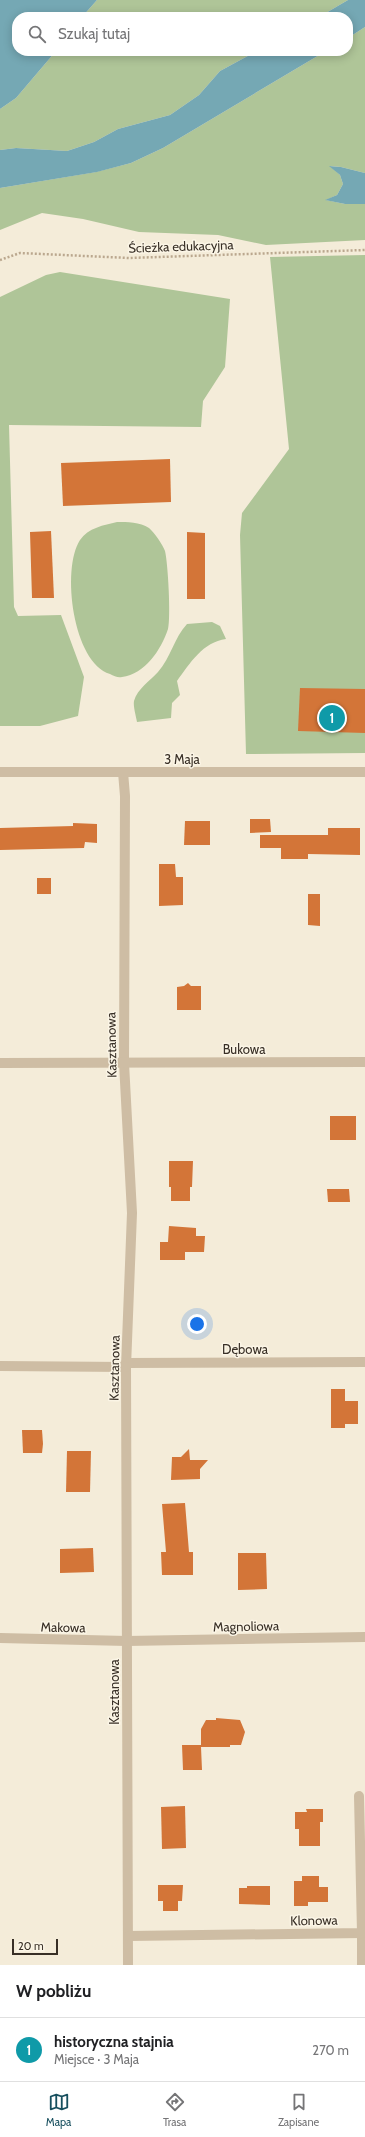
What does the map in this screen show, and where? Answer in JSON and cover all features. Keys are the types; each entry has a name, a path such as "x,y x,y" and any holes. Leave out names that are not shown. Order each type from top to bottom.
{"street":[{"name":"3 Maja","path":"0,772 365,772"},
{"name":"Kasztanowa","path":"123,772 125,796 124,1063 132,1213 126,1365 128,1965"},
{"name":"Bukowa","path":"0,1063 365,1062"},
{"name":"Dębowa","path":"0,1366 365,1362"},
{"name":"Magnoliowa","path":"127,1640 365,1637"},
{"name":"Makowa","path":"0,1638 127,1640"},
{"path":"359,1796 362,1965"},
{"name":"Klonowa","path":"128,1936 362,1933"}],"path":[{"name":"Ścieżka edukacyjna","path":"0,260 20,253 130,258 365,250"}],"green space":[{"path":"97,0 348,0 328,12 86,12"},
{"path":"365,27 365,173 330,166 340,175 343,184 337,195 326,200 345,204 365,204 365,240 266,245 218,235 139,232 83,219 42,213 0,230 0,188 96,172 131,163 163,148 318,56 353,56 353,35"},
{"path":"52,56 248,56 220,71 199,95 170,115 118,129 94,142 67,151 16,148 0,150 0,109 16,98"},
{"path":"365,255 365,753 246,754 240,535 242,513 289,449 270,257"},
{"path":"60,272 230,299 225,367 203,401 201,427 9,425 14,607 18,616 61,615 84,677 78,716 40,726 0,726 0,297 46,275"},
{"path":"117,522 133,523 145,526 156,535 165,551 169,603 168,629 156,653 145,666 138,671 130,675 120,677 116,677 97,666 87,652 79,634 71,592 71,572 74,554 80,540 92,530"},
{"path":"212,622 220,626 226,639 210,644 198,654 177,681 180,695 172,703 171,718 137,722 134,701 141,689 158,672 183,629 187,624"}],"water":[{"path":"0,0 97,0 86,12 12,12 12,56 52,56 16,98 0,109"},
{"path":"348,0 365,0 365,27 353,35 353,12 328,12"},
{"path":"248,56 318,56 163,148 131,163 97,172 0,188 0,150 16,148 67,151 94,142 118,129 170,115 199,95 220,71"},
{"path":"329,166 341,167 365,173 365,204 345,204 325,200 337,195 343,184 340,175"}],"building":[{"path":"170,459 171,502 63,506 61,463"},
{"path":"51,531 54,598 32,598 30,532"},
{"path":"187,532 205,533 205,599 187,599"},
{"path":"300,688 365,689 365,733 298,731"},
{"path":"250,819 270,819 271,832 250,833"},
{"path":"185,821 210,821 210,845 184,845"},
{"path":"73,823 97,824 97,843 85,842 84,848 0,850 0,828 73,826"},
{"path":"328,828 360,828 360,855 308,854 308,859 281,859 281,848 260,848 260,835 328,835"},
{"path":"159,864 175,864 176,877 183,877 183,905 159,906"},
{"path":"37,878 51,878 51,894 37,894"},
{"path":"308,894 320,894 320,926 308,925"},
{"path":"188,983 191,986 201,986 201,1010 177,1010 177,987 184,986"},
{"path":"330,1116 356,1116 356,1140 330,1140"},
{"path":"169,1161 193,1161 190,1201 171,1201 171,1187 169,1187"},
{"path":"327,1189 349,1189 350,1202 328,1202"},
{"path":"169,1226 196,1228 196,1236 205,1236 204,1252 185,1252 185,1260 160,1260 160,1242 168,1242"},
{"path":"331,1389 345,1389 345,1401 358,1401 358,1424 345,1424 345,1428 331,1428"},
{"path":"22,1430 42,1430 42,1453 23,1453"},
{"path":"189,1449 190,1460 208,1460 200,1469 200,1479 171,1480 172,1457 181,1457"},
{"path":"67,1451 91,1451 90,1492 66,1492"},
{"path":"185,1503 189,1552 193,1552 193,1575 162,1575 161,1552 166,1552 162,1504"},
{"path":"93,1548 94,1572 60,1573 60,1549"},
{"path":"238,1553 266,1553 267,1589 238,1590"},
{"path":"216,1718 240,1720 245,1732 241,1745 230,1745 230,1747 201,1747 202,1770 183,1770 182,1745 201,1745 201,1729 206,1720 216,1720"},
{"path":"185,1806 186,1848 162,1849 161,1807"},
{"path":"306,1809 323,1809 323,1822 320,1822 320,1846 299,1846 299,1829 295,1829 295,1812 307,1812"},
{"path":"302,1876 319,1876 319,1887 328,1887 328,1902 308,1902 308,1906 294,1906 294,1881 302,1881"},
{"path":"158,1885 183,1885 182,1901 178,1901 178,1911 163,1911 163,1901 158,1901"},
{"path":"247,1886 270,1886 270,1905 239,1904 239,1888 247,1888"}],"place":[{"name":"historyczna stajnia","path":"332,718"}]}
